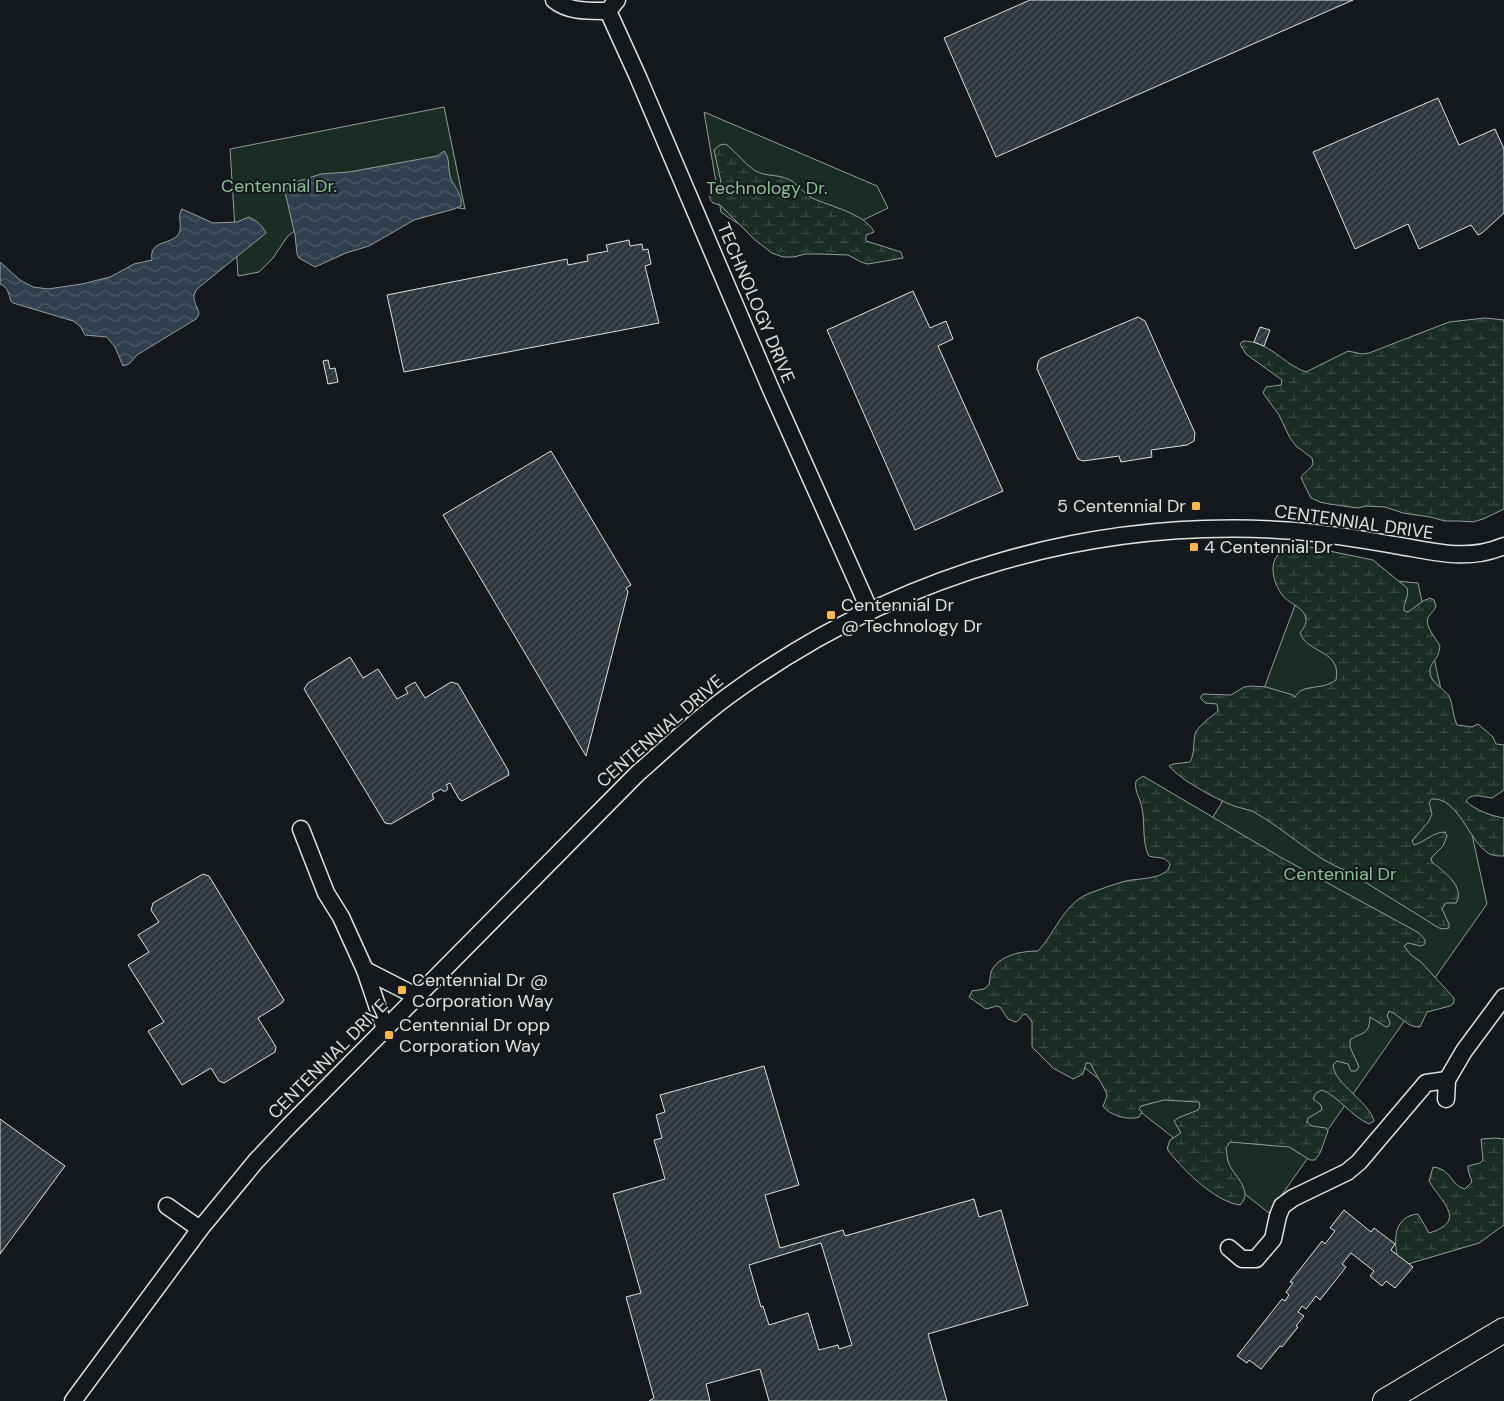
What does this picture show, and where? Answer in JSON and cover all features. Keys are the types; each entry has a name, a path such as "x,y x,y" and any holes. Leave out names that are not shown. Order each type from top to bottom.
{"highway":[{"path":"1385,1401 1504,1330"},
{"path":"1398,1401 1504,1349"}],"street":[{"name":"TECHNOLOGY DRIVE","path":"554,0 562,6 583,11 612,6 641,84 770,387 870,611"},
{"name":"CENTENNIAL DRIVE","path":"73,1401 200,1229 256,1161 633,778 736,689 772,665 870,611 946,578 997,561 1054,547 1097,540 1159,532 1216,530 1297,531 1377,542 1452,556 1477,554 1504,546"},
{"path":"300,829 326,893 341,916 365,970 385,1029"},
{"path":"365,970 418,997"},
{"path":"1446,1099 1447,1080 1464,1051 1504,998"},
{"path":"1229,1248 1242,1259 1256,1259 1273,1239 1282,1206 1293,1198 1347,1172 1359,1162 1426,1083 1447,1080"},
{"path":"167,1206 200,1229"}],"green space":[{"name":"Centennial Dr.","path":"444,107 465,209 435,204 305,222 287,237 273,258 259,272 238,276 230,149"},
{"name":"Technology Dr.","path":"704,112 877,186 888,208 807,247 762,234 742,225 721,212"},
{"path":"726,144 754,170 762,174 788,179 812,198 846,211 863,220 874,232 866,235 866,241 901,252 903,258 868,264 848,255 805,254 783,257 772,253 755,240 720,205 710,200 710,192 719,188 721,182 714,150 720,145"},
{"path":"1485,318 1504,320 1504,509 1473,522 1445,521 1403,513 1385,507 1366,506 1358,508 1329,504 1311,498 1301,478 1313,464 1312,458 1296,446 1279,415 1263,393 1266,387 1281,385 1282,380 1246,354 1240,344 1243,341 1261,345 1306,372 1348,351 1362,354 1369,353 1449,322"},
{"path":"1305,546 1373,560 1407,588 1408,594 1404,611 1408,612 1430,598 1434,600 1436,606 1429,616 1428,623 1440,646 1438,656 1432,663 1430,675 1448,694 1457,725 1472,727 1478,724 1493,737 1496,744 1504,745 1504,790 1492,798 1474,796 1466,801 1484,812 1504,818 1504,856 1492,855 1481,847 1456,812 1441,800 1432,799 1429,802 1432,814 1429,821 1412,841 1414,845 1441,832 1445,832 1447,836 1443,846 1431,858 1432,862 1452,880 1458,891 1456,903 1446,903 1442,909 1449,928 1439,928 1349,872 1323,860 1264,818 1252,811 1234,806 1208,794 1190,783 1169,766 1190,762 1193,755 1196,731 1218,711 1217,704 1205,703 1201,699 1203,694 1231,695 1244,687 1253,686 1266,687 1295,697 1302,690 1325,685 1336,680 1337,670 1334,663 1329,657 1304,640 1300,633 1306,623 1305,615 1284,597 1275,582 1273,564 1279,554 1288,549"},
{"name":"Centennial Dr","path":"1307,573 1418,583 1487,904 1269,1213 1034,1028 1114,974 1221,804"},
{"path":"1143,776 1282,858 1419,933 1425,940 1425,944 1421,946 1408,943 1404,946 1454,998 1454,1003 1450,1006 1427,1012 1420,1027 1407,1023 1389,1011 1387,1016 1390,1022 1389,1026 1386,1027 1370,1017 1367,1030 1350,1040 1350,1047 1359,1067 1356,1071 1351,1071 1348,1064 1337,1061 1333,1065 1335,1072 1345,1086 1366,1106 1374,1121 1369,1124 1362,1120 1334,1097 1322,1090 1316,1093 1313,1099 1321,1105 1322,1110 1308,1118 1307,1122 1312,1126 1326,1128 1328,1131 1320,1153 1315,1160 1310,1160 1289,1147 1230,1142 1226,1148 1228,1162 1242,1184 1245,1195 1240,1205 1220,1198 1199,1183 1167,1149 1170,1140 1181,1133 1174,1121 1198,1110 1199,1102 1164,1100 1141,1106 1139,1109 1142,1112 1139,1117 1135,1118 1124,1118 1114,1114 1103,1106 1107,1096 1106,1092 1090,1063 1086,1063 1083,1074 1073,1079 1053,1068 1032,1047 1032,1022 1026,1014 1022,1015 1016,1022 1008,1019 1000,1007 986,1009 969,997 972,991 984,989 989,985 994,966 1005,958 1018,953 1038,951 1068,909 1083,896 1126,881 1158,876 1168,869 1170,864 1168,861 1163,858 1149,856 1147,850 1141,804 1136,787 1136,781"},
{"path":"1481,1139 1504,1139 1504,1225 1479,1243 1408,1264 1398,1259 1396,1252 1397,1230 1404,1219 1418,1214 1429,1233 1447,1223 1449,1217 1448,1210 1429,1181 1433,1167 1444,1170 1460,1187 1465,1189 1472,1182 1468,1166 1480,1163 1483,1160"}],"water":[{"path":"444,151 451,179 461,198 461,206 414,220 369,246 346,253 315,267 299,258 285,192 290,184 321,174 349,172 437,156"},
{"path":"182,209 213,223 237,222 249,217 259,224 266,233 197,289 194,299 199,314 196,319 137,355 129,364 123,366 115,347 107,337 85,335 80,326 73,321 13,303 6,289 0,284 0,262 20,280 33,287 48,289 82,284 110,277 134,264 152,260 153,249 172,240 180,232 180,212"}],"building":[{"path":"1030,0 1353,0 996,157 944,38"},
{"path":"1438,98 1459,145 1495,129 1504,149 1504,213 1478,235 1471,225 1419,249 1408,224 1355,249 1313,152"},
{"path":"629,240 630,246 642,244 643,250 648,249 651,264 645,266 659,323 404,372 387,295 567,259 568,265 588,261 587,255 608,251 606,245"},
{"path":"913,291 930,328 946,321 953,339 938,346 1003,491 915,530 827,330"},
{"path":"1138,317 1145,321 1195,433 1194,441 1187,445 1151,450 1152,457 1121,462 1119,456 1083,461 1078,459 1037,369 1038,362 1041,358"},
{"path":"1260,327 1270,330 1264,346 1254,342"},
{"path":"328,360 330,369 335,368 338,382 328,384 323,361"},
{"path":"551,451 631,585 626,588 628,592 586,756 443,515"},
{"path":"350,657 363,678 378,669 397,699 408,693 405,688 415,682 425,698 451,682 458,684 508,770 509,775 462,801 450,783 446,785 448,788 446,791 441,789 432,794 434,799 391,824 385,823 304,689 308,683"},
{"path":"203,874 209,876 284,1000 258,1018 276,1047 275,1052 224,1083 219,1081 211,1068 182,1085 148,1031 164,1022 128,965 149,952 138,935 159,922 151,910 153,903"},
{"path":"764,1066 799,1185 765,1195 780,1248 843,1230 845,1236 974,1199 979,1217 1001,1210 1028,1305 928,1334 947,1401 769,1401 760,1369 706,1384 710,1401 649,1401 654,1398 626,1297 641,1293 613,1194 665,1179 654,1140 662,1138 656,1115 665,1112 660,1095","holes":["821,1243 852,1345 839,1349 838,1345 819,1350 808,1313 769,1325 763,1306 761,1307 749,1265"]},
{"path":"0,1119 65,1166 0,1254"},
{"path":"1344,1210 1371,1232 1374,1228 1395,1244 1391,1250 1413,1267 1395,1288 1386,1281 1382,1286 1370,1276 1374,1271 1351,1253 1342,1264 1346,1267 1320,1300 1316,1296 1306,1309 1302,1306 1298,1312 1304,1316 1282,1347 1280,1346 1261,1369 1249,1360 1247,1363 1237,1356 1282,1299 1285,1301 1289,1295 1286,1292 1293,1283 1290,1282 1322,1241 1325,1244 1335,1231 1330,1228"}],"place":[{"name":"5 Centennial Dr","path":"1196,506"},
{"name":"4 Centennial Dr","path":"1194,547"},
{"name":"Centennial Dr @ Technology Dr","path":"831,615"},
{"name":"Centennial Dr @ Corporation Way","path":"402,990"},
{"name":"Centennial Dr opp Corporation Way","path":"389,1035"}]}
